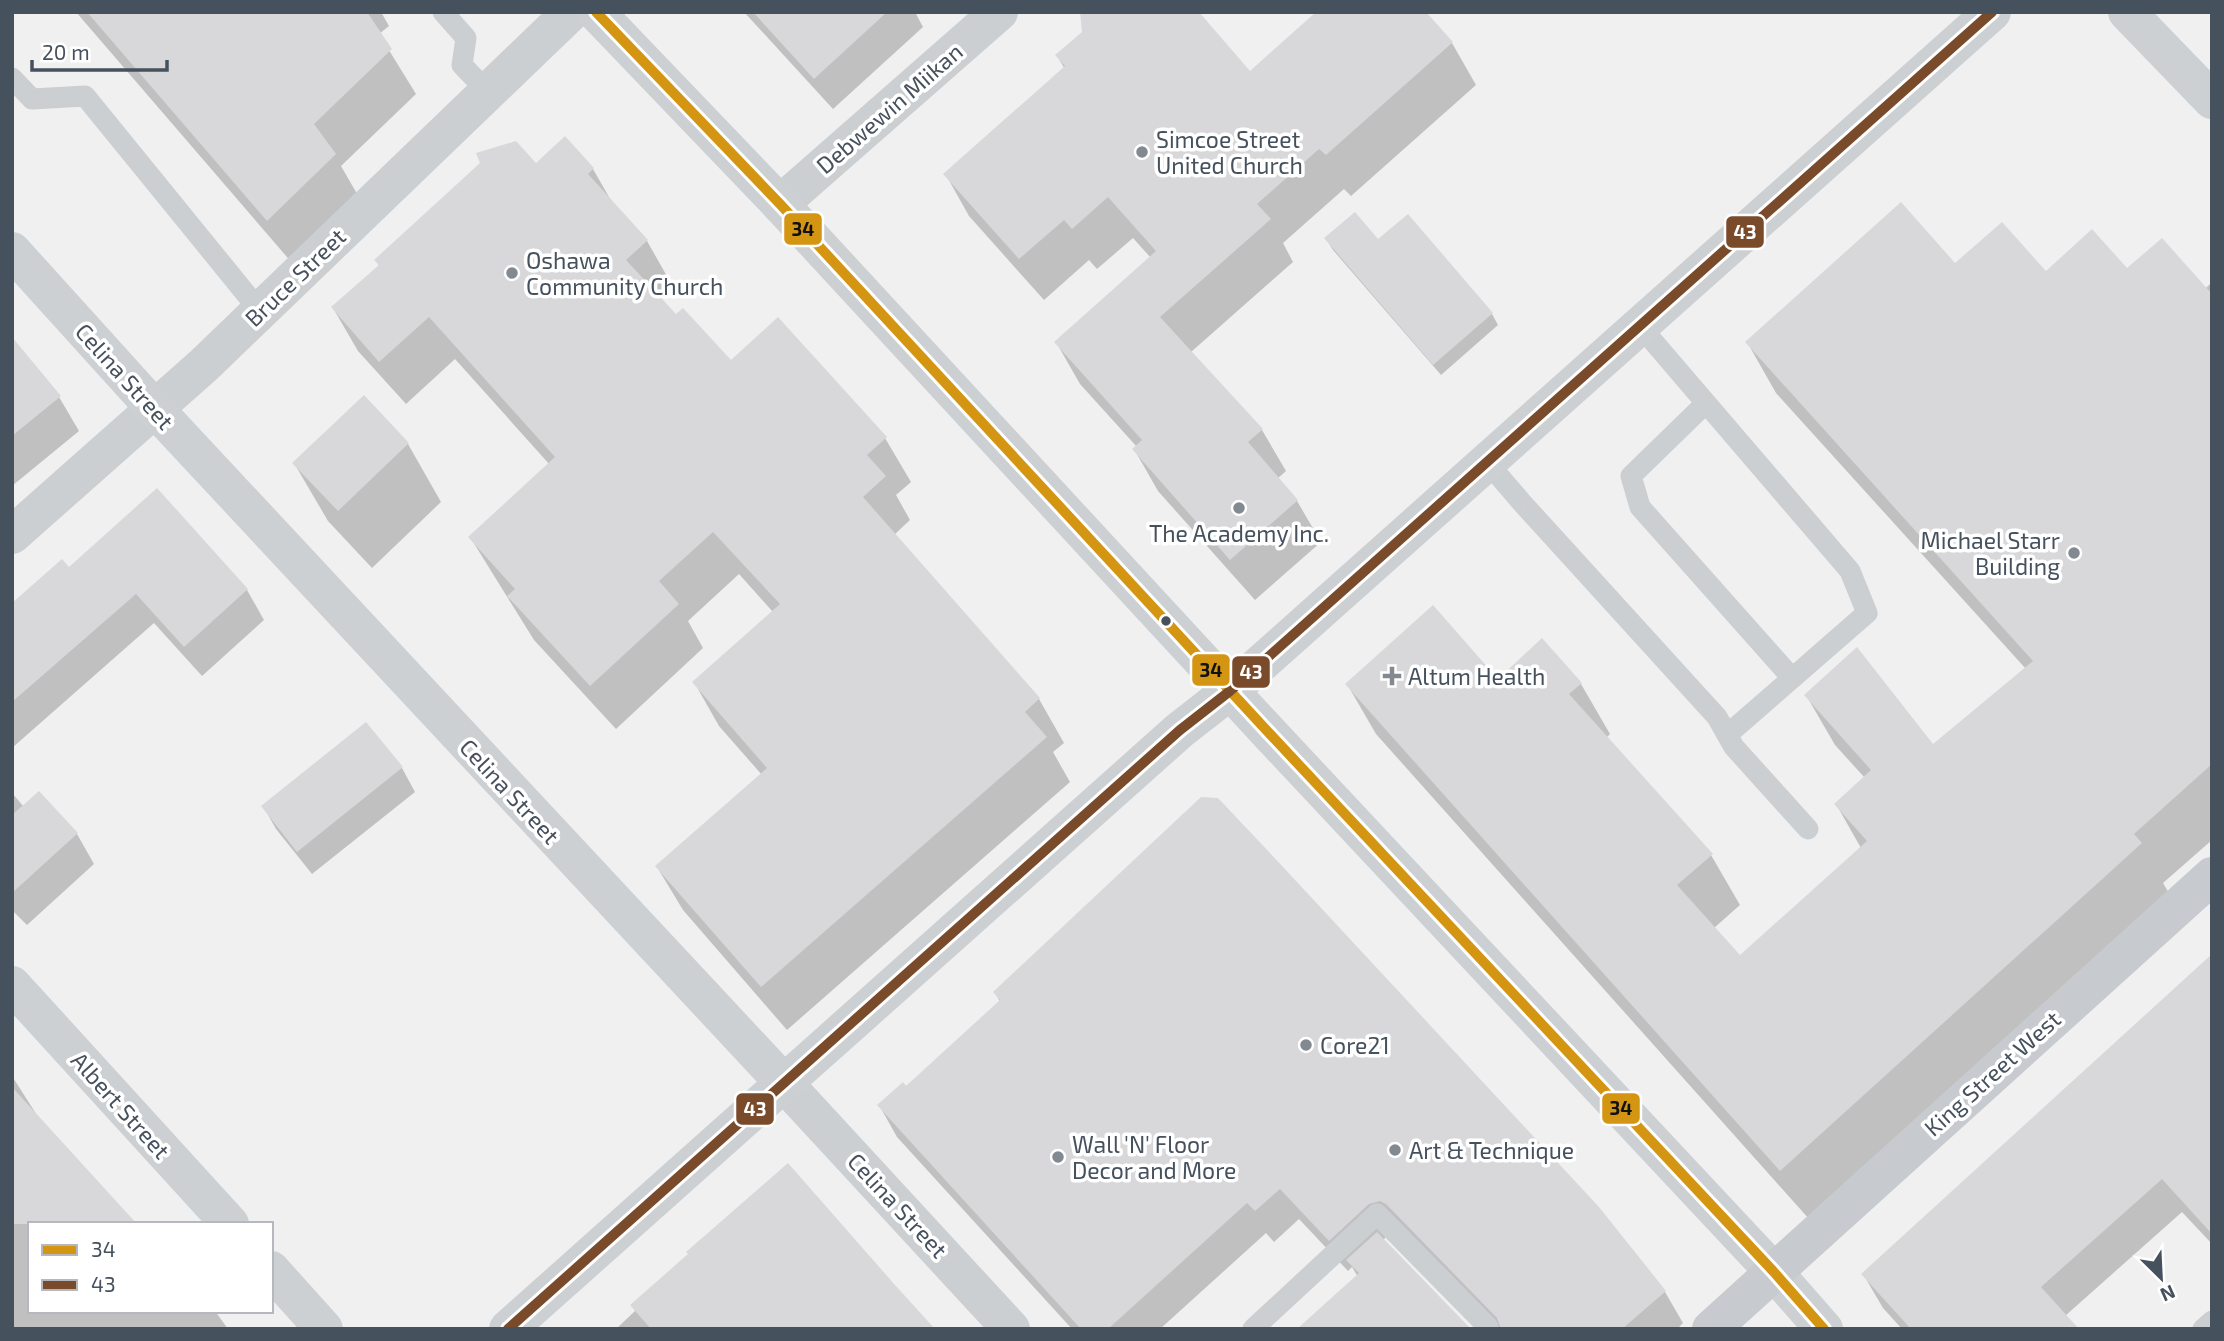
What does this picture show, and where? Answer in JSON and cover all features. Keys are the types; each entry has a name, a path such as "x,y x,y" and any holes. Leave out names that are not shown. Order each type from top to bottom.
{"main road":[{"path":"596,12 780,204 1824,1329"},
{"path":"508,1329 1992,12"},
{"path":"2127,12 2212,100"},
{"name":"Celina Street","path":"12,251 155,410 784,1083"},
{"name":"King Street West","path":"1712,1329 2212,876"},
{"name":"Albert Street","path":"12,985 228,1222"},
{"path":"273,1272 324,1329"}],"street":[{"name":"Bruce Street","path":"12,535 155,410 571,12"},
{"name":"Debwewin Miikan","path":"780,204 999,12"},
{"name":"Celina Street","path":"784,1083 1011,1329"}],"lane":[{"path":"443,12 466,38 462,65 487,91"},
{"path":"12,78 32,99 85,96 260,311"},
{"path":"1640,326 1850,571 1867,613 1727,734"},
{"path":"1706,402 1631,476 1640,507 1792,678"},
{"path":"1487,462 1717,717 1734,747 1808,829"},
{"path":"1253,1329 1377,1214 1488,1327"},
{"path":"2203,1329 2212,1321"}],"building":[{"path":"87,12 367,12 392,49 314,124 336,154 267,221"},
{"path":"753,12 887,12 814,79"},
{"name":"Simcoe Street United Church","path":"1080,12 1199,12 1250,71 1316,12 1426,12 1453,42 1326,155 1319,149 1257,204 1271,219 1160,317 1263,429 1248,442 1298,500 1230,560 1132,449 1142,440 1054,342 1156,251 1108,197 1072,229 1064,220 1019,259 943,174 1065,66 1055,55 1082,32"},
{"path":"565,136 594,168 588,174 648,240 626,260 676,314 683,308 731,360 778,317 887,437 867,455 886,476 863,497 1040,698 1025,712 1047,737 761,987 655,866 767,768 692,682 780,604 713,532 659,581 679,604 590,686 507,596 515,589 468,537 555,457 429,317 379,362 331,307 379,265 374,260 480,163 476,153 516,141 536,163"},
{"path":"1901,202 1955,263 2002,222 2046,271 2092,229 2127,268 2162,238 2212,294 2212,764 2134,834 2142,843 1780,1171 1345,684 1433,605 1498,679 1542,638 1582,683 1569,694 1713,854 1677,885 1740,955 1867,841 1834,804 1871,770 1804,695 1857,647 1933,744 2033,661 1745,342"},
{"path":"1355,212 1378,239 1408,214 1493,313 1433,365 1324,238"},
{"path":"12,337 61,396 12,436"},
{"path":"364,395 409,443 338,511 292,463"},
{"path":"157,488 248,589 184,647 136,594 12,702 12,603 62,559 69,567"},
{"path":"366,722 403,767 297,852 261,806"},
{"path":"39,791 78,833 12,893 12,815"},
{"path":"1201,797 1218,798 1270,853 1599,1207 1666,1291 1622,1329 1501,1329 1497,1318 1386,1204 1380,1201 1369,1204 1329,1241 1280,1189 1255,1211 1247,1203 1108,1329 1081,1329 877,1105 903,1082 906,1086 1000,1000 993,992"},
{"path":"2212,954 2212,1234 2162,1179 2041,1287 2079,1329 1911,1329 1861,1274"},
{"path":"12,1087 135,1222 12,1224"},
{"path":"788,1163 935,1329 651,1329 630,1305"},
{"path":"1377,1232 1471,1329 1297,1329 1359,1273 1346,1260"}],"transit line":[{"name":"34","path":"596,12 780,204 1824,1329"},
{"name":"43","path":"508,1329 1992,12"}],"place":[{"name":"Simcoe Street United Church","path":"1142,152"},
{"name":"Oshawa Community Church","path":"512,273"},
{"name":"The Academy Inc.","path":"1239,508"},
{"name":"Michael Starr Building","path":"2074,553"},
{"name":"Altum Health","path":"1392,676"},
{"name":"Core21","path":"1306,1045"},
{"name":"Art & Technique","path":"1395,1150"},
{"name":"Wall 'N' Floor Decor and More","path":"1058,1157"}]}
